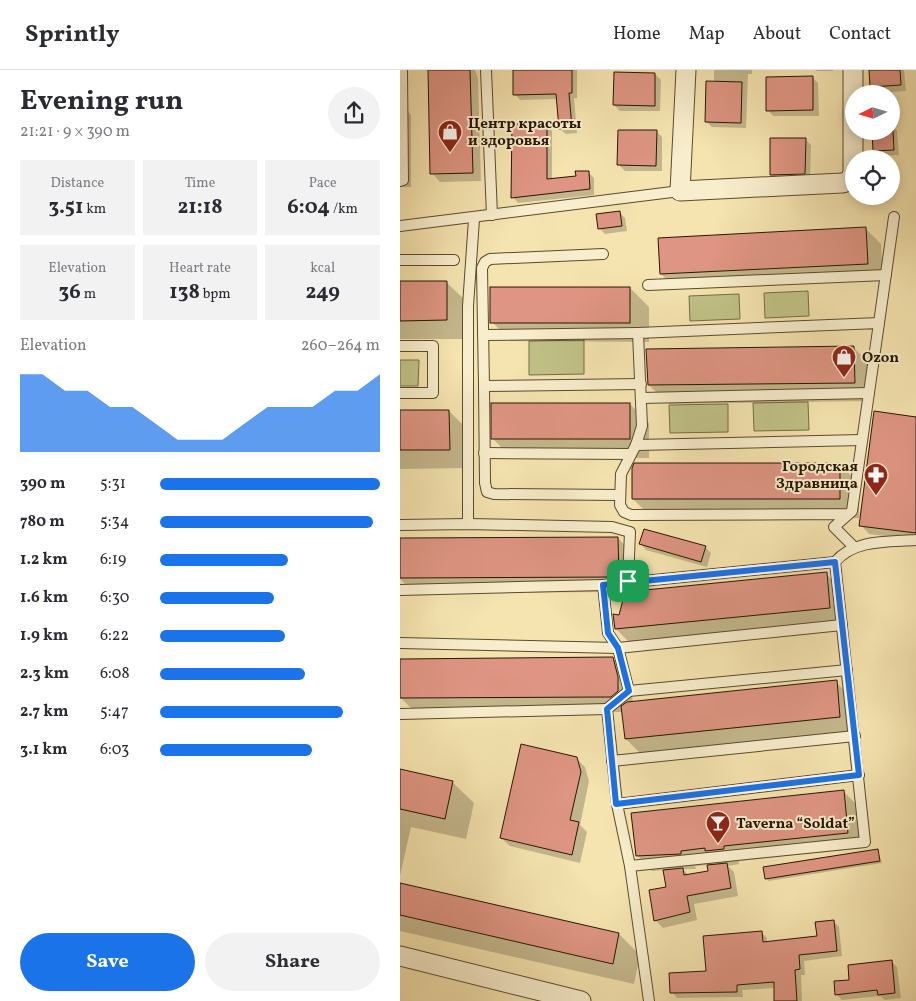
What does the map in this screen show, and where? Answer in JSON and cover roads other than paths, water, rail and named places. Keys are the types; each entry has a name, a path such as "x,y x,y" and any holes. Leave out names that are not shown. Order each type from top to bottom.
{"street":[{"path":"686,70 680,191 842,183 850,181 853,172 853,70"},
{"path":"400,956 580,1001"}],"lane":[{"path":"486,70 492,215"},
{"path":"400,182 403,180 401,72"},
{"path":"400,226 680,191"},
{"path":"854,547 834,527 852,510 894,217"},
{"path":"468,524 468,306 474,218"},
{"path":"603,254 490,259 485,262 482,268 484,454 487,492 494,494 620,495"},
{"path":"400,260 454,260"},
{"path":"648,285 886,275"},
{"path":"483,336 879,323"},
{"path":"638,332 642,426 634,450 621,474 620,505 624,512 631,515 848,514"},
{"path":"400,346 433,346 433,393 400,394"},
{"path":"484,386 640,384"},
{"path":"641,398 869,393"},
{"path":"484,454 634,450 862,440"},
{"path":"400,525 468,524 612,527 630,532 628,581"},
{"path":"400,590 603,585 628,581 835,562 843,553 854,547 916,540"},
{"path":"630,866 865,842 835,562"},
{"path":"603,585 608,633 618,648 629,691"},
{"path":"400,643 618,648 842,625"},
{"path":"400,714 607,709 629,691 847,670"},
{"path":"607,709 616,804 630,866 650,1001"},
{"path":"612,761 855,736"},
{"path":"616,804 859,775"}],"place":[{"name":"Центр красоты и здоровья","path":"450,153"},
{"name":"Ozon","path":"844,378"},
{"name":"Городская Здравница","path":"876,496"},
{"name":"Taverna “Soldat”","path":"718,844"}]}
